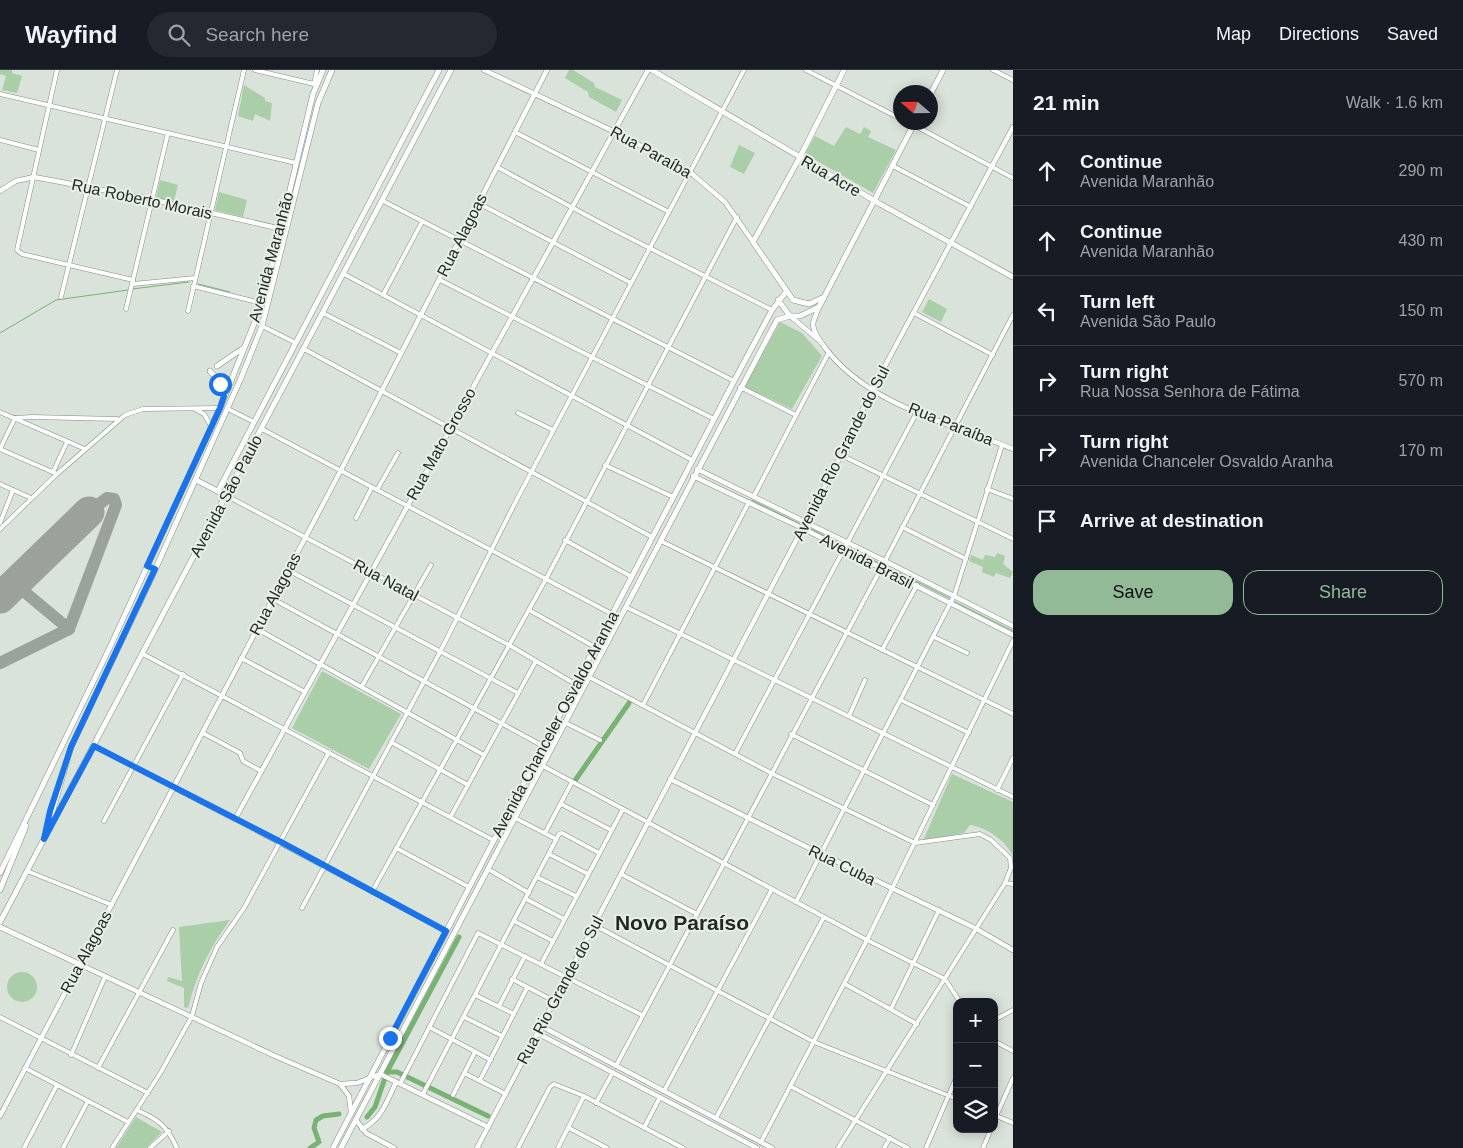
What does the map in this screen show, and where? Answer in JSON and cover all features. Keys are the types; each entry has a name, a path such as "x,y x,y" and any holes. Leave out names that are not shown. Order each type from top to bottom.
{"main road":[{"name":"Avenida Maranhão","path":"44,839 52,804 71,747 196,480 262,326 284,229 296,163 313,94 323,70"},
{"name":"Avenida Maranhão","path":"0,873 147,566 220,408 262,304 318,103 332,70"},
{"name":"Avenida São Paulo","path":"218,491 294,342 438,70"},
{"name":"Avenida São Paulo","path":"0,922 451,70"},
{"name":"Rua Acre","path":"652,70 722,113 875,201 1013,276"},
{"path":"753,242 800,157 844,70"},
{"path":"934,85 942,70"},
{"path":"778,300 790,316 800,316 819,307 893,166 909,130"},
{"name":"Rua Paraíba","path":"753,242 786,292"},
{"path":"786,292 793,300 804,304 813,303 824,296"},
{"name":"Avenida Chanceler Osvaldo Aranha","path":"333,1148 692,460 772,310 786,292"},
{"name":"Avenida Chanceler Osvaldo Aranha","path":"341,1148 381,1075 740,387 777,320 790,316"},
{"path":"217,366 244,347"},
{"path":"210,371 219,381 224,396"},
{"name":"Rua Natal","path":"196,480 227,496"},
{"path":"147,566 155,569"},
{"path":"0,890 13,862 32,808"},
{"path":"0,927 79,964"}],"street":[{"path":"57,70 34,177 17,242 17,252 133,282 195,278"},
{"path":"62,297 68,265 106,118 116,70"},
{"path":"188,311 244,70"},
{"path":"255,70 314,84"},
{"path":"313,94 317,70"},
{"name":"Rua Paraíba","path":"484,70 614,132 691,173 713,189 753,242"},
{"name":"Rua Alagoas","path":"0,1116 2,1106 25,1068 112,905 304,537 341,470 547,70"},
{"name":"Rua Mato Grosso","path":"235,819 648,70"},
{"path":"302,908 440,652 553,430 744,70"},
{"path":"806,70 893,115"},
{"path":"993,70 1013,80"},
{"path":"0,94 296,163"},
{"name":"Avenida Rio Grande do Sul","path":"670,779 841,455 872,390 1013,127"},
{"path":"924,130 1013,178"},
{"path":"515,132 669,212"},
{"path":"126,309 168,133"},
{"path":"0,140 39,150"},
{"path":"893,166 971,207"},
{"path":"497,167 649,248 772,310"},
{"name":"Rua Roberto Morais","path":"0,191 16,181 34,177 153,200 284,229"},
{"path":"383,201 734,381"},
{"path":"478,202 631,283"},
{"path":"372,892 546,579 667,345 736,217"},
{"path":"384,295 422,222"},
{"path":"344,274 692,460"},
{"path":"440,280 512,314 714,419"},
{"path":"193,286 262,304"},
{"path":"819,307 813,324 821,342"},
{"path":"323,312 401,353"},
{"path":"914,313 992,355"},
{"path":"616,1066 1013,315"},
{"path":"790,316 821,342"},
{"path":"262,326 294,342"},
{"name":"Rua Paraíba","path":"821,342 844,369 872,390 917,412 1013,449"},
{"path":"304,349 380,392 652,538"},
{"path":"754,496 829,352"},
{"path":"740,387 796,415"},
{"path":"188,407 204,414 211,426"},
{"path":"0,529 55,473 118,419 137,409 220,408"},
{"path":"228,409 254,422"},
{"path":"0,412 85,449"},
{"path":"735,754 917,412"},
{"path":"518,413 553,430"},
{"path":"15,418 118,419"},
{"path":"15,418 0,449 55,473"},
{"path":"262,429 612,614"},
{"path":"55,473 67,442"},
{"path":"796,902 951,603 1002,445"},
{"path":"356,518 398,453"},
{"path":"841,455 1013,539"},
{"path":"605,465 673,497"},
{"name":"Avenida Brasil","path":"697,469 885,560 1013,626"},
{"name":"Avenida Brasil","path":"693,476 881,567 1013,635"},
{"path":"0,484 31,498"},
{"path":"987,489 1013,499"},
{"path":"0,523 13,490"},
{"name":"Rua Natal","path":"227,496 509,645 576,684"},
{"path":"643,705 749,502"},
{"path":"902,527 966,559"},
{"path":"565,540 632,577"},
{"path":"660,541 1013,714"},
{"path":"362,686 431,565"},
{"path":"288,570 353,603 518,693"},
{"path":"882,650 916,585"},
{"path":"273,598 543,746"},
{"path":"626,607 734,658 1013,797"},
{"path":"529,610 595,647"},
{"path":"256,629 484,755"},
{"path":"934,637 967,654"},
{"path":"761,1142 845,984 1013,641"},
{"path":"143,654 222,694 493,840"},
{"path":"241,658 305,692"},
{"path":"451,816 536,661"},
{"path":"104,821 183,674"},
{"path":"589,677 771,773 915,843 980,834 991,840 1011,860 1011,868 1005,883 838,1148"},
{"path":"849,716 865,680"},
{"path":"901,700 969,733"},
{"path":"564,722 600,740"},
{"path":"202,733 240,753 243,761 261,771"},
{"path":"791,734 933,805"},
{"path":"391,742 468,785"},
{"path":"94,746 281,842 446,931"},
{"path":"112,1148 148,1094 192,1016 198,992 214,954 244,908 329,752"},
{"path":"997,790 1013,758"},
{"path":"543,766 723,864 945,979 957,998"},
{"name":"Rua Cuba","path":"670,779 892,889 939,910 1013,950"},
{"name":"Rua Rio Grande do Sul","path":"477,1148 670,779"},
{"path":"545,833 572,782"},
{"path":"561,804 611,830"},
{"path":"541,964 623,808"},
{"path":"515,818 556,839"},
{"path":"423,1094 560,832 599,853"},
{"path":"396,848 469,887"},
{"path":"549,854 588,874"},
{"path":"488,869 529,893"},
{"path":"27,871 112,905"},
{"path":"621,874 696,914"},
{"path":"537,877 576,896"},
{"path":"1005,883 1013,884"},
{"path":"664,1091 772,889"},
{"path":"526,899 564,919"},
{"path":"891,1009 939,910"},
{"path":"716,1118 768,1018 824,917"},
{"path":"514,921 552,941"},
{"path":"594,925 814,1042 953,1097"},
{"path":"98,1068 173,930"},
{"path":"362,1129 374,1122 403,1077 478,933 642,1015"},
{"path":"498,1006 525,956"},
{"path":"79,964 280,1059 340,1084 357,1083 370,1076 381,1075 488,1127"},
{"path":"71,1055 106,977"},
{"path":"512,980 554,1001"},
{"path":"845,984 917,1024"},
{"path":"480,1080 527,988"},
{"path":"475,995 514,1014"},
{"path":"998,1018 1013,1010"},
{"path":"0,1017 148,1094"},
{"path":"464,1017 502,1036"},
{"path":"541,1026 772,1148"},
{"path":"429,1027 491,1060"},
{"path":"537,1033 757,1148"},
{"path":"998,1042 1013,1051"},
{"path":"453,1095 475,1052"},
{"path":"25,1068 128,1122"},
{"path":"596,1103 613,1072"},
{"path":"464,1073 506,1094"},
{"path":"998,1110 1013,1078"},
{"path":"340,1084 349,1096 351,1113"},
{"path":"926,1148 953,1084"},
{"path":"24,1148 57,1085"},
{"path":"518,1148 553,1085 584,1096 676,1147 683,1148"},
{"path":"790,1086 908,1148"},
{"path":"558,1148 584,1096"},
{"path":"644,1128 660,1097"},
{"path":"64,1148 88,1101"},
{"path":"689,1112 692,1106"},
{"path":"137,1110 161,1122 169,1131 177,1148"},
{"path":"998,1118 1013,1123"},
{"path":"356,1120 362,1129 394,1148"},
{"path":"569,1128 605,1147"},
{"path":"150,1148 169,1131"},
{"path":"983,1148 989,1133"},
{"path":"884,1148 890,1138"}],"green space":[{"path":"0,70 12,70 12,73 22,76 17,93 2,90 6,76 0,74"},
{"path":"569,70 573,70 594,83 595,87 622,100 616,112 589,97 588,92 565,78"},
{"path":"244,85 265,98 265,101 272,103 270,121 255,114 253,121 238,116"},
{"path":"846,127 860,134 864,127 871,131 868,137 896,150 873,193 805,154 815,136 834,146"},
{"path":"739,145 755,153 744,174 730,167"},
{"path":"160,180 178,185 174,201 156,198"},
{"path":"219,192 247,200 243,217 215,210"},
{"path":"929,299 947,309 941,322 922,312"},
{"path":"780,322 802,333 822,356 792,409 745,387"},
{"path":"997,553 1005,556 1003,564 1013,572 1010,578 996,573 994,577 982,572 983,567 969,561 971,555 983,560 985,555 995,557"},
{"path":"322,671 401,714 369,769 292,728"},
{"path":"952,774 1013,802 1013,857 996,836 976,826 970,825 964,833 923,841"},
{"path":"230,920 216,940 205,962 195,984 188,1008 184,1007 184,988 167,981 168,977 182,981 179,927"},
{"path":"22,972 33,976 37,987 33,998 22,1002 11,998 7,987 11,976"},
{"path":"136,1117 162,1132 146,1148 116,1148"}],"waterway":[{"path":"132,289 189,282"},
{"path":"198,284 230,292"},
{"path":"0,333 56,300 128,290"},
{"path":"752,500 800,524"},
{"path":"807,527 843,545"},
{"path":"850,548 879,563"},
{"path":"886,566 949,598"},
{"path":"955,602 1013,631"},
{"path":"574,782 629,703"},
{"path":"367,1117 375,1107 387,1072 459,937"},
{"path":"387,1072 397,1072 488,1116"},
{"path":"310,1148 319,1142 314,1128 316,1120 323,1116 339,1114"}],"taxiway":[{"path":"0,663 69,629 116,505 114,499 107,498 89,512"},
{"path":"15,584 69,629"}],"runway":[{"path":"0,598 89,512"}],"district":[{"name":"Novo Paraíso","path":"682,922"}],"route":[{"path":"220,384 224,396 220,408 147,566 155,569 71,747 50,811 44,839 94,746 281,842 446,931 390,1038"}]}
